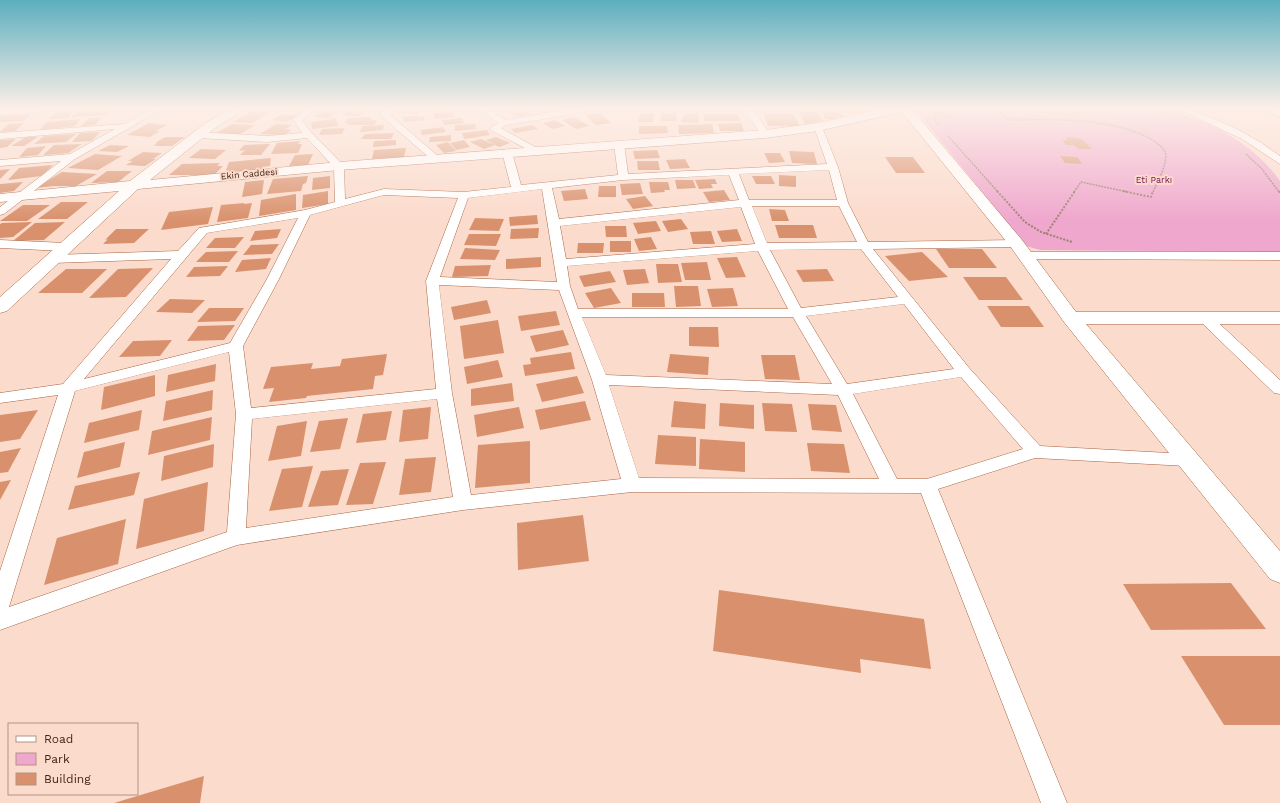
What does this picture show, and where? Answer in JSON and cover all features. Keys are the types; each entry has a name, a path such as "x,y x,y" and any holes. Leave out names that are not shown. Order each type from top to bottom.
{"street":[{"path":"0,212 72,157 92,145"},
{"path":"0,307 134,185 185,145"},
{"path":"319,145 339,166 340,205"},
{"path":"420,145 435,158"},
{"path":"526,145 534,150"},
{"name":"Ekin Caddesi","path":"0,198 339,166 597,145"},
{"path":"618,145 623,177"},
{"path":"825,145 833,167 843,203 864,245 965,372 1035,452"},
{"path":"939,145 1020,249 1071,318 1280,571"},
{"path":"1259,145 1280,161"},
{"path":"507,152 517,189"},
{"path":"0,163 72,157"},
{"path":"0,603 68,388 203,230 306,213 384,192 464,196 623,177 833,167"},
{"path":"733,171 762,247 797,314 843,390 892,486"},
{"path":"546,185 554,222 564,286 573,313 600,380 632,485"},
{"path":"463,503 444,393 432,281 464,196"},
{"path":"554,222 746,204 843,203"},
{"path":"236,537 244,414 236,346 274,279 306,213"},
{"path":"0,244 65,247"},
{"path":"560,263 762,247 864,245 1280,256"},
{"path":"52,259 181,255"},
{"path":"432,281 564,286"},
{"path":"573,313 797,314 908,300"},
{"path":"1071,318 1280,318"},
{"path":"1205,318 1280,389"},
{"path":"0,398 68,388 236,346"},
{"path":"600,380 843,390 965,372"},
{"path":"244,414 444,393"},
{"path":"0,620 236,537 463,503 632,485 927,486 1035,452 1187,460"},
{"path":"927,486 1054,803"}],"path":[{"path":"956,145 1032,228 1075,243"},
{"path":"1046,234 1081,182 1151,197 1168,157 1161,145"},
{"path":"1245,153 1262,170 1280,193"}],"green space":[{"name":"Eti Parkı","path":"945,145 1245,145 1271,169 1280,181 1280,252 1040,250 1026,246"}],"building":[{"path":"0,145 9,145 7,147 0,148"},
{"path":"53,145 80,145 68,153 43,155"},
{"path":"109,145 129,146 117,152 98,151"},
{"path":"244,145 269,145 261,155 240,155 245,150 239,151"},
{"path":"276,145 301,145 298,153 271,154"},
{"path":"373,145 391,145 373,147"},
{"path":"436,145 451,145 456,151 444,153"},
{"path":"452,145 469,145 470,147 456,150"},
{"path":"477,145 494,145 484,149"},
{"path":"1074,145 1088,145 1092,149 1079,149"},
{"path":"46,146 38,155 19,157 27,148"},
{"path":"406,148 404,157 372,159 374,150"},
{"path":"201,149 226,150 215,159 189,158"},
{"path":"657,150 660,158 635,159 633,151"},
{"path":"789,151 814,152 817,164 792,163"},
{"path":"143,152 162,153 145,166 126,165 133,161 128,161"},
{"path":"764,153 780,153 785,162 769,163"},
{"path":"95,154 122,156 98,170 68,168"},
{"path":"313,154 308,165 289,166 295,155"},
{"path":"1060,156 1077,157 1082,164 1065,163"},
{"path":"885,157 913,157 925,173 896,173"},
{"path":"271,158 270,166 262,167 262,169 225,173 229,162"},
{"path":"685,159 690,168 670,169 666,160"},
{"path":"637,161 658,161 660,170 638,170"},
{"path":"220,163 217,166 223,166 214,175 169,175 182,164"},
{"path":"53,165 42,176 8,180 19,168"},
{"path":"10,169 0,179 0,170"},
{"path":"107,171 132,171 118,182 91,183"},
{"path":"62,172 97,174 76,186 36,188"},
{"path":"779,175 796,176 796,187 779,186"},
{"path":"308,176 301,191 267,194 273,179"},
{"path":"330,176 330,188 312,190 313,178"},
{"path":"752,176 771,176 775,184 756,184"},
{"path":"715,179 717,184 711,184 713,188 699,189 695,180"},
{"path":"264,180 262,194 242,197 245,182"},
{"path":"675,180 693,180 696,188 677,189"},
{"path":"23,182 14,191 0,193 0,184"},
{"path":"649,182 668,182 670,190 651,193"},
{"path":"640,183 643,194 622,195 620,184"},
{"path":"599,186 616,186 616,197 598,197"},
{"path":"585,189 588,199 564,201 561,191"},
{"path":"724,190 730,200 709,202 703,192"},
{"path":"328,191 328,204 302,208 303,195"},
{"path":"296,194 296,210 259,216 261,200"},
{"path":"645,196 653,206 633,209 626,199"},
{"path":"61,202 88,202 67,219 38,219"},
{"path":"252,203 248,218 217,222 221,205"},
{"path":"23,205 50,205 27,221 0,221"},
{"path":"213,207 208,224 161,230 169,212"},
{"path":"769,209 785,210 789,221 772,221"},
{"path":"537,215 538,224 510,226 509,217"},
{"path":"475,218 504,219 499,231 469,230"},
{"path":"681,219 688,229 668,232 662,221"},
{"path":"656,221 661,231 638,234 633,223"},
{"path":"32,222 13,237 0,238 0,224 2,223"},
{"path":"65,222 44,240 13,241 35,223"},
{"path":"775,225 813,225 817,238 779,238"},
{"path":"605,226 626,226 627,237 606,237"},
{"path":"539,228 538,238 510,239 511,229"},
{"path":"116,229 149,229 134,243 103,244"},
{"path":"281,229 277,238 250,241 255,231"},
{"path":"737,229 742,241 722,242 717,231"},
{"path":"711,231 715,244 693,244 690,232"},
{"path":"469,234 501,234 496,246 464,245"},
{"path":"244,237 235,248 206,248 215,238"},
{"path":"651,237 657,249 639,251 634,239"},
{"path":"610,241 631,241 631,252 610,252"},
{"path":"578,243 604,243 603,253 577,253"},
{"path":"279,244 272,254 243,255 251,245"},
{"path":"465,248 500,250 495,260 460,259"},
{"path":"936,249 982,249 997,268 949,268"},
{"path":"238,251 229,262 196,262 206,252"},
{"path":"922,252 948,277 909,281 885,256"},
{"path":"541,257 541,267 506,269 506,259"},
{"path":"737,257 746,277 726,278 717,258"},
{"path":"271,258 266,269 235,272 242,260"},
{"path":"707,262 711,280 685,280 681,263"},
{"path":"656,264 678,264 682,282 658,283"},
{"path":"491,265 488,276 452,277 455,266"},
{"path":"228,266 220,276 186,277 194,267"},
{"path":"153,268 126,297 89,298 118,269"},
{"path":"66,269 107,269 82,293 38,293"},
{"path":"645,269 649,283 627,285 623,270"},
{"path":"827,269 834,281 803,282 796,270"},
{"path":"610,271 616,282 584,287 579,276"},
{"path":"963,277 1006,277 1023,300 979,300"},
{"path":"674,286 698,286 701,306 676,307"},
{"path":"611,288 621,303 594,308 585,293"},
{"path":"733,288 738,306 712,307 707,289"},
{"path":"632,293 664,293 665,307 632,307"},
{"path":"170,299 205,300 192,313 156,312"},
{"path":"487,300 491,313 454,320 451,307"},
{"path":"987,306 1029,306 1044,327 1001,327"},
{"path":"209,308 244,308 235,321 197,322"},
{"path":"556,311 560,325 521,331 518,316"},
{"path":"498,320 504,353 464,359 460,326"},
{"path":"235,325 224,340 187,341 198,326"},
{"path":"689,327 718,327 719,347 689,346"},
{"path":"563,330 569,345 536,352 530,336"},
{"path":"172,340 160,356 119,357 133,341"},
{"path":"571,352 575,369 525,376 523,365 531,364 530,358"},
{"path":"387,354 383,375 375,376 373,389 307,396 306,398 269,402 274,388 263,389 271,367 313,363 311,369 340,366 342,359"},
{"path":"670,354 709,357 708,375 667,372"},
{"path":"761,355 795,355 800,380 765,379"},
{"path":"498,360 503,377 467,384 464,367"},
{"path":"216,364 215,381 166,392 168,375"},
{"path":"155,375 155,396 101,410 104,387"},
{"path":"577,376 584,393 542,402 536,384"},
{"path":"512,383 514,401 471,406 471,389"},
{"path":"213,390 212,410 163,421 166,401"},
{"path":"585,401 591,420 540,430 535,410"},
{"path":"674,401 706,404 705,429 671,427"},
{"path":"720,403 754,405 754,429 719,426"},
{"path":"762,403 792,404 797,432 765,431"},
{"path":"808,404 836,405 842,432 812,430"},
{"path":"431,407 428,439 399,442 403,410"},
{"path":"519,407 524,428 477,437 474,415"},
{"path":"38,410 20,439 0,442 0,415"},
{"path":"142,410 139,430 84,443 89,423"},
{"path":"392,411 386,440 356,443 363,414"},
{"path":"212,417 210,440 148,455 152,431"},
{"path":"348,418 340,449 310,452 319,421"},
{"path":"307,421 301,456 268,461 277,426"},
{"path":"658,435 696,437 696,466 655,464"},
{"path":"700,439 745,442 745,472 699,469"},
{"path":"530,441 530,483 475,488 478,445"},
{"path":"125,442 120,467 77,478 84,452"},
{"path":"807,443 844,444 850,473 811,471"},
{"path":"214,444 213,467 161,481 164,456"},
{"path":"21,448 8,472 0,473 0,452"},
{"path":"436,457 431,492 399,495 405,459"},
{"path":"386,462 373,504 346,505 360,463"},
{"path":"313,466 302,507 269,511 282,469"},
{"path":"349,469 338,505 308,507 321,471"},
{"path":"140,472 134,495 68,510 75,486"},
{"path":"11,480 0,500 0,482"},
{"path":"208,482 204,531 136,549 144,499"},
{"path":"583,515 589,561 518,570 517,523"},
{"path":"126,519 118,564 44,585 57,538"},
{"path":"1231,583 1266,629 1151,630 1123,584"},
{"path":"719,590 924,619 931,669 860,659 861,673 713,651"},
{"path":"1181,656 1280,656 1280,725 1224,725"},
{"path":"204,776 200,803 114,803"}]}
